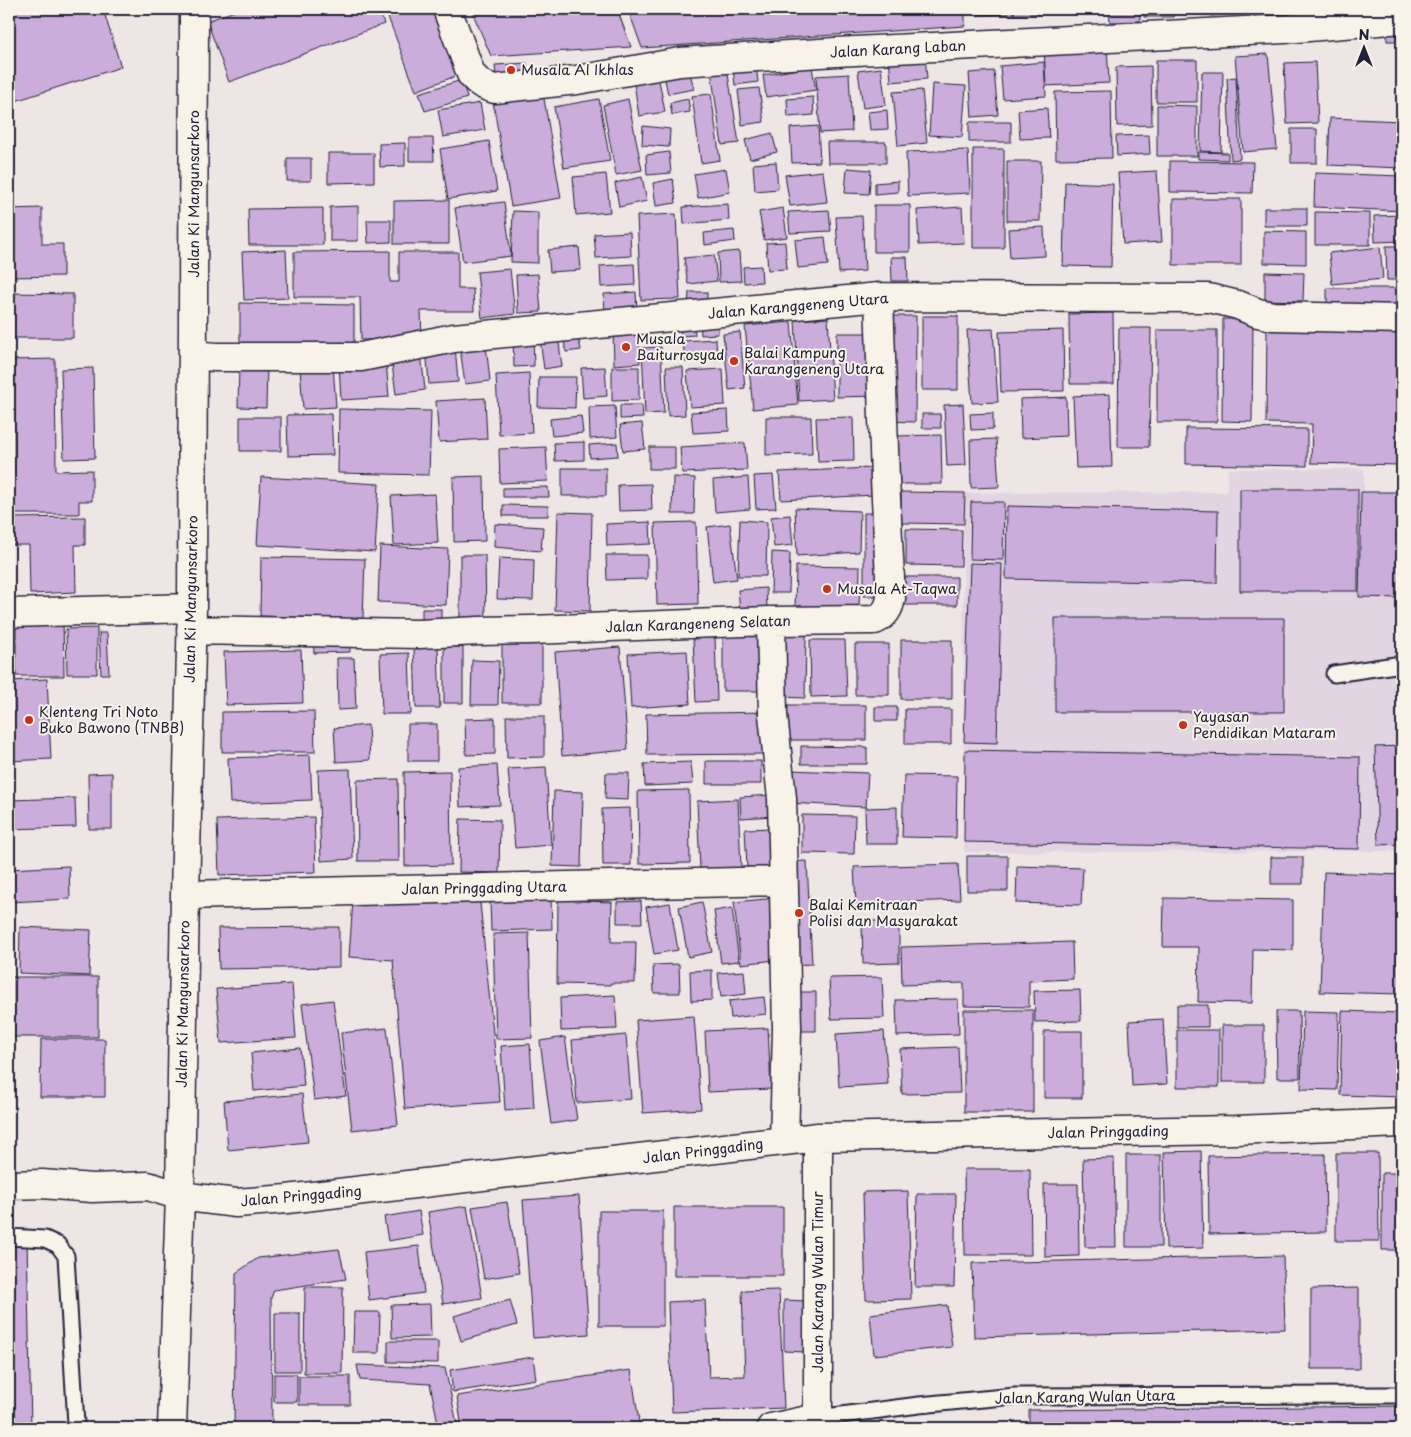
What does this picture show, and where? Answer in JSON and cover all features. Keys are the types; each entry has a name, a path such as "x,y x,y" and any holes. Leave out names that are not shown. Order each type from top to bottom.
{"street":[{"name":"Jalan Ki Mangunsarkoro","path":"172,1428 180,1196 192,619 194,9"},
{"name":"Jalan Karang Laban","path":"447,9 470,74 477,82 495,89 577,80 680,62 1285,29 1402,19"},
{"name":"Jalan Karanggeneng Utara","path":"194,355 215,357 360,357 454,338 879,297 1209,298 1273,316 1402,319"},
{"name":"Jalan Karangeneng Selatan","path":"9,614 147,610 192,619 419,634 479,630 531,630 771,621 875,620 883,616 890,605 891,598 879,297"},
{"path":"771,621 774,715 782,798 788,1029 784,1141"},
{"name":"Jalan Pringgading Utara","path":"185,895 783,881"},
{"name":"Jalan Pringgading","path":"9,1185 42,1184 92,1188 148,1186 180,1196 236,1203 287,1199 818,1137 1236,1130 1402,1123"},
{"name":"Jalan Karang Wulan Timur","path":"818,1137 818,1423"},
{"name":"Jalan Karang Wulan Utara","path":"771,1428 818,1423"}],"lane":[{"path":"1334,674 1402,664"},
{"path":"9,1237 45,1240 58,1245 66,1256 77,1428"},
{"name":"Jalan Karang Wulan Utara","path":"818,1423 919,1405 1015,1396 1402,1395"}],"shaded area":[{"name":"Yayasan Pendidikan Mataram","path":"1228,469 1364,469 1364,598 1402,598 1402,851 964,852 963,493 1227,492"}],"building":[{"path":"9,9 103,9 121,67 9,103"},
{"path":"240,9 379,9 384,24 229,82 207,21"},
{"path":"385,9 437,9 461,74 416,91"},
{"path":"471,9 518,9 518,11 617,9 631,47 491,56"},
{"path":"628,9 965,9 965,26 642,48"},
{"path":"973,9 1014,9 1014,14 973,15"},
{"path":"1014,9 1050,9 1050,14 1014,14"},
{"path":"1050,9 1102,9 1102,14 1050,14"},
{"path":"1109,9 1140,9 1140,21 1110,22"},
{"path":"1144,9 1174,9 1174,17 1144,17"},
{"path":"1210,9 1229,9 1230,13 1211,16"},
{"path":"1229,9 1258,9 1230,13"},
{"path":"1275,9 1311,9 1311,10 1275,12"},
{"path":"1387,22 1402,22 1402,41 1387,41"},
{"path":"1107,45 1109,83 1046,86 1044,48"},
{"path":"925,53 927,79 891,82 889,55"},
{"path":"1268,54 1277,149 1243,152 1235,56"},
{"path":"1156,60 1197,60 1197,102 1156,102"},
{"path":"726,62 739,143 722,145 710,64"},
{"path":"1044,62 1046,96 1003,99 1000,66"},
{"path":"1315,62 1318,123 1287,124 1284,63"},
{"name":"Musala Al Ikhlas","path":"527,63 528,75 496,77 495,65"},
{"path":"688,65 694,89 668,94 663,70"},
{"path":"756,65 758,82 735,85 733,68"},
{"path":"1151,66 1152,125 1117,126 1116,67"},
{"path":"812,67 816,90 766,97 763,75"},
{"path":"881,68 886,105 863,108 858,71"},
{"path":"994,71 998,115 972,117 969,73"},
{"path":"1202,72 1223,72 1221,152 1200,151"},
{"path":"849,74 852,131 820,133 816,76"},
{"path":"1236,77 1240,159 1231,160 1227,78"},
{"path":"462,80 467,98 425,111 419,93"},
{"path":"659,80 665,112 639,116 634,83"},
{"path":"932,84 966,86 962,137 929,135"},
{"path":"759,88 764,122 742,125 738,90"},
{"path":"922,90 927,143 898,146 893,92"},
{"path":"1111,91 1112,158 1056,159 1055,92"},
{"path":"543,93 561,198 511,206 493,102"},
{"path":"711,94 720,160 701,163 692,96"},
{"path":"813,97 814,115 788,117 787,99"},
{"path":"599,99 610,161 564,168 554,107"},
{"path":"628,99 642,170 616,175 603,105"},
{"path":"688,99 690,112 672,115 670,103"},
{"path":"480,103 485,130 443,137 438,110"},
{"path":"1157,105 1197,106 1197,156 1157,156"},
{"path":"1047,108 1049,138 1020,139 1018,110"},
{"path":"887,110 888,129 870,130 868,112"},
{"path":"1330,118 1402,121 1402,168 1328,165"},
{"path":"969,122 1011,122 1011,142 969,142"},
{"path":"643,126 670,129 669,147 642,145"},
{"path":"818,126 820,162 792,163 790,128"},
{"path":"1291,129 1317,129 1317,163 1291,163"},
{"path":"772,133 777,152 750,159 745,140"},
{"path":"1149,135 1150,154 1117,156 1116,136"},
{"path":"409,138 433,138 434,161 409,161"},
{"path":"489,141 497,191 448,199 440,149"},
{"path":"827,142 886,142 886,163 828,163"},
{"path":"405,143 405,166 380,167 379,144"},
{"path":"973,149 1004,149 1004,248 973,248"},
{"path":"968,150 970,193 908,196 906,152"},
{"path":"669,152 671,173 647,175 646,155"},
{"path":"1198,152 1228,153 1228,160 1198,159"},
{"path":"328,153 374,153 374,182 328,183"},
{"path":"287,158 311,158 311,181 287,181"},
{"path":"1007,161 1041,161 1040,221 1007,221"},
{"path":"1170,161 1253,162 1252,193 1170,192"},
{"path":"776,162 778,189 755,191 753,164"},
{"path":"847,168 871,170 869,194 845,193"},
{"path":"726,169 730,192 698,198 694,174"},
{"path":"823,171 827,202 790,206 785,175"},
{"path":"1157,171 1162,242 1123,244 1118,173"},
{"path":"1315,173 1402,176 1402,211 1314,207"},
{"path":"606,174 610,212 576,215 573,177"},
{"path":"642,177 647,201 619,207 615,183"},
{"path":"673,179 676,203 656,206 653,183"},
{"path":"898,181 898,192 875,194 875,183"},
{"path":"1065,182 1113,184 1111,267 1063,266"},
{"path":"1173,199 1241,199 1241,265 1173,265"},
{"path":"449,200 449,244 394,244 394,201"},
{"path":"504,202 511,256 463,262 455,208"},
{"path":"728,204 729,220 684,224 683,207"},
{"path":"874,205 910,205 910,252 874,252"},
{"path":"358,206 358,241 330,241 330,207"},
{"path":"962,207 964,243 919,245 917,210"},
{"path":"42,208 42,244 63,244 63,276 9,277 9,209"},
{"path":"323,208 323,245 249,245 248,209"},
{"path":"783,208 787,237 764,240 759,212"},
{"path":"1264,208 1307,208 1307,226 1264,226"},
{"path":"829,210 831,231 790,233 788,212"},
{"path":"513,211 538,212 538,263 511,262"},
{"path":"1315,212 1370,213 1370,245 1315,245"},
{"path":"676,214 680,299 641,300 637,216"},
{"path":"1402,215 1402,241 1375,242 1374,216"},
{"path":"862,216 865,271 839,273 836,217"},
{"path":"367,220 391,220 391,242 368,243"},
{"path":"1044,227 1045,256 1010,258 1008,229"},
{"path":"734,230 735,241 705,245 704,233"},
{"path":"1264,231 1306,232 1306,264 1264,263"},
{"path":"630,232 631,256 596,258 594,234"},
{"path":"825,237 828,265 798,268 795,240"},
{"path":"785,242 787,269 768,270 766,243"},
{"path":"1386,246 1402,246 1402,280 1387,280"},
{"path":"579,247 581,270 550,272 548,250"},
{"path":"1380,247 1383,279 1332,284 1329,253"},
{"path":"286,250 288,298 244,300 242,252"},
{"path":"390,251 390,282 399,282 399,252 458,252 458,289 473,289 474,311 421,311 422,339 361,340 360,297 294,297 294,252"},
{"path":"739,251 741,281 719,282 718,253"},
{"path":"714,255 717,281 688,284 684,258"},
{"path":"891,257 907,257 908,281 892,281"},
{"path":"634,264 635,285 601,287 600,266"},
{"path":"761,266 762,282 744,283 743,267"},
{"path":"510,269 515,314 482,318 477,272"},
{"path":"1265,272 1304,273 1303,301 1265,300"},
{"path":"538,274 541,312 518,313 516,275"},
{"path":"1327,288 1402,288 1402,314 1327,314"},
{"path":"636,292 637,312 605,314 604,294"},
{"path":"689,292 707,292 707,308 688,308"},
{"path":"9,293 73,294 73,338 9,338"},
{"path":"240,303 354,305 354,354 240,353"},
{"path":"1113,313 1114,384 1070,384 1069,314"},
{"path":"888,316 916,316 915,422 886,421"},
{"path":"922,316 958,316 958,390 922,390"},
{"path":"718,318 718,334 701,335 700,319"},
{"path":"828,318 833,399 799,401 795,320"},
{"path":"1223,319 1253,319 1252,422 1222,421"},
{"path":"791,322 798,405 753,409 745,326"},
{"path":"694,323 695,335 681,336 680,324"},
{"path":"1267,327 1402,330 1402,465 1311,463 1312,424 1266,423"},
{"path":"1119,328 1151,328 1149,447 1118,447"},
{"name":"Musala Baiturrosyad","path":"639,329 640,363 614,365 613,331"},
{"path":"993,329 998,402 972,403 967,330"},
{"path":"1063,330 1064,391 1001,392 999,332"},
{"path":"1157,330 1217,330 1217,422 1157,422"},
{"name":"Balai Kampung Karanggeneng Utara","path":"740,332 745,388 729,390 723,334"},
{"path":"577,333 581,350 566,352 563,335"},
{"path":"837,333 878,333 879,396 837,397"},
{"path":"558,336 562,366 544,369 540,339"},
{"path":"513,338 533,338 534,366 514,367"},
{"path":"716,339 717,360 685,362 683,341"},
{"path":"486,345 490,381 465,384 460,348"},
{"path":"455,346 458,382 429,384 426,348"},
{"path":"661,347 664,413 645,414 642,348"},
{"path":"421,353 425,390 396,394 391,357"},
{"path":"55,359 56,471 92,470 92,501 79,501 79,514 9,514 9,360"},
{"path":"386,361 389,397 341,400 339,364"},
{"path":"333,365 336,407 303,409 300,368"},
{"path":"239,366 267,366 266,408 238,407"},
{"path":"605,367 607,396 583,398 581,368"},
{"path":"612,367 639,367 639,400 612,401"},
{"path":"666,367 683,367 685,415 668,416"},
{"path":"93,368 95,458 64,459 61,369"},
{"path":"723,369 725,405 690,407 687,371"},
{"path":"529,373 532,433 499,435 496,375"},
{"path":"539,377 576,377 575,408 538,407"},
{"path":"1110,394 1112,467 1076,468 1073,396"},
{"path":"1066,397 1067,436 1021,438 1020,399"},
{"path":"485,398 487,439 439,442 436,401"},
{"path":"963,404 966,465 947,466 944,405"},
{"path":"620,405 642,405 643,418 620,419"},
{"path":"615,406 617,437 590,439 589,407"},
{"path":"339,409 431,411 429,475 338,473"},
{"path":"728,410 729,431 693,433 691,412"},
{"path":"993,413 993,429 971,430 970,414"},
{"path":"331,414 333,455 288,456 287,415"},
{"path":"922,414 940,414 941,428 922,428"},
{"path":"581,416 583,433 552,436 550,419"},
{"path":"240,417 281,417 281,451 240,451"},
{"path":"766,417 811,417 812,454 766,455"},
{"path":"853,417 854,461 818,462 816,418"},
{"path":"642,423 645,449 623,451 620,425"},
{"path":"1186,428 1307,429 1307,466 1186,464"},
{"path":"941,435 942,484 893,484 893,436"},
{"path":"996,439 999,487 971,488 970,440"},
{"path":"584,442 584,460 555,461 554,443"},
{"path":"617,443 618,456 590,458 589,445"},
{"path":"745,443 747,470 682,473 680,447"},
{"path":"546,447 548,481 500,483 499,449"},
{"path":"649,447 675,447 675,469 649,469"},
{"path":"562,468 606,468 606,496 562,496"},
{"path":"872,468 874,495 781,500 779,472"},
{"path":"773,475 776,508 756,509 754,476"},
{"path":"484,476 485,541 454,542 453,477"},
{"path":"261,477 379,484 375,552 257,545"},
{"path":"673,477 695,478 694,514 672,514"},
{"path":"748,477 750,509 715,512 713,480"},
{"path":"651,484 652,510 619,511 618,485"},
{"path":"548,487 549,497 503,497 503,488"},
{"path":"1240,489 1358,489 1358,591 1240,591"},
{"path":"901,492 965,493 964,524 901,523"},
{"path":"1361,492 1402,492 1402,598 1359,597"},
{"path":"435,494 438,543 394,545 391,496"},
{"path":"971,502 1004,502 1003,560 970,559"},
{"path":"503,505 548,506 548,516 503,516"},
{"path":"1007,506 1218,511 1217,583 1006,579"},
{"path":"795,508 860,511 859,552 797,556"},
{"path":"558,512 592,513 590,611 555,610"},
{"path":"864,513 883,513 883,596 864,596"},
{"path":"790,515 793,545 774,547 771,517"},
{"path":"85,517 85,545 75,545 76,592 30,594 29,545 9,545 9,518"},
{"path":"740,520 767,522 766,576 738,576"},
{"path":"650,522 651,544 607,546 606,524"},
{"path":"696,522 698,604 657,605 655,523"},
{"path":"495,524 543,527 541,551 494,547"},
{"path":"730,524 737,579 713,582 707,527"},
{"path":"906,529 962,530 961,566 906,565"},
{"path":"380,546 448,549 446,605 378,602"},
{"path":"772,552 790,553 789,593 771,593"},
{"path":"460,555 485,555 486,621 460,621"},
{"path":"606,555 647,555 647,579 607,580"},
{"path":"261,557 365,559 363,619 260,616"},
{"path":"499,558 534,560 533,600 497,599"},
{"path":"970,563 1002,564 997,743 964,742"},
{"name":"Musala At-Taqwa","path":"796,566 860,567 859,612 795,611"},
{"path":"904,577 957,577 957,605 904,605"},
{"path":"766,588 767,608 740,610 738,590"},
{"path":"422,609 441,609 441,626 422,626"},
{"path":"1055,618 1284,618 1284,712 1055,712"},
{"path":"63,619 64,676 16,676 16,620"},
{"path":"97,628 97,674 67,674 66,629"},
{"path":"723,632 766,632 766,691 723,691"},
{"path":"99,633 107,633 109,674 101,674"},
{"path":"777,634 806,635 805,698 776,697"},
{"path":"349,636 350,652 314,653 313,637"},
{"path":"715,637 717,701 696,702 693,638"},
{"path":"502,639 542,639 542,703 502,703"},
{"path":"810,640 845,640 847,696 811,697"},
{"path":"901,640 952,640 952,699 901,699"},
{"path":"855,644 889,644 889,695 855,695"},
{"path":"438,647 440,708 416,708 414,648"},
{"path":"444,647 463,647 463,703 444,703"},
{"path":"620,647 628,750 562,756 555,652"},
{"path":"301,650 303,703 226,705 224,652"},
{"path":"687,651 690,704 631,708 628,654"},
{"path":"409,653 411,714 382,714 380,654"},
{"path":"337,658 354,658 356,709 338,710"},
{"path":"472,660 499,661 498,705 471,705"},
{"name":"Klenteng Tri Noto Buko Bawono (TNBB)","path":"47,679 51,759 9,761 9,681"},
{"path":"787,705 866,705 866,740 787,740"},
{"path":"875,707 897,707 897,721 875,721"},
{"path":"905,709 951,709 951,744 905,744"},
{"path":"314,711 315,752 222,752 222,712"},
{"path":"769,712 770,754 647,755 646,714"},
{"path":"506,716 544,716 544,757 507,758"},
{"path":"495,718 495,754 466,755 465,719"},
{"path":"408,724 437,724 437,761 408,761"},
{"path":"368,725 370,760 336,762 334,728"},
{"path":"801,746 867,747 867,764 801,764"},
{"path":"1402,746 1402,844 1378,845 1375,747"},
{"path":"965,750 1360,757 1359,849 964,842"},
{"path":"310,755 312,800 230,803 228,758"},
{"path":"706,761 761,761 761,784 706,784"},
{"path":"691,762 693,784 645,786 644,764"},
{"path":"497,765 500,805 460,807 458,767"},
{"path":"546,767 551,845 515,848 508,769"},
{"path":"350,769 353,859 321,861 318,770"},
{"path":"789,770 868,773 866,807 787,803"},
{"path":"450,771 451,865 405,866 404,772"},
{"path":"112,773 112,829 89,829 88,774"},
{"path":"606,773 629,773 628,800 605,799"},
{"path":"904,775 957,776 956,838 902,837"},
{"path":"398,779 399,861 358,861 357,780"},
{"path":"689,790 690,863 639,864 638,791"},
{"path":"554,791 583,792 581,867 552,866"},
{"path":"772,795 774,816 741,818 740,797"},
{"path":"75,798 76,827 9,829 9,800"},
{"path":"738,799 741,868 700,870 697,801"},
{"path":"897,807 897,844 866,844 865,808"},
{"path":"630,808 631,865 603,865 602,809"},
{"path":"802,815 855,816 854,854 802,853"},
{"path":"314,817 316,872 219,875 217,820"},
{"path":"460,819 500,820 499,873 459,872"},
{"path":"776,828 778,866 747,867 745,829"},
{"path":"967,856 1008,856 1008,891 967,891"},
{"path":"1271,857 1303,857 1303,884 1271,884"},
{"name":"Balai Kemitraan Polisi dan Masyarakat","path":"807,861 812,964 791,965 786,862"},
{"path":"958,864 960,900 856,904 854,867"},
{"path":"69,866 70,899 9,902 9,869"},
{"path":"1017,866 1083,868 1081,905 1016,903"},
{"path":"1324,872 1402,875 1402,994 1320,992"},
{"path":"479,893 500,1102 405,1109 393,960 349,957 353,900"},
{"path":"777,898 784,959 741,964 734,902"},
{"path":"1164,898 1293,900 1293,950 1253,949 1252,1003 1198,1002 1199,947 1163,947"},
{"path":"551,899 552,929 491,931 490,901"},
{"path":"558,900 612,902 611,942 636,942 635,983 611,983 610,985 557,984"},
{"path":"641,901 642,923 617,923 617,902"},
{"path":"702,902 712,952 688,957 679,907"},
{"path":"670,903 678,950 654,954 646,907"},
{"path":"732,908 739,961 721,963 714,911"},
{"path":"862,921 899,921 899,963 863,964"},
{"path":"20,927 91,930 89,976 19,973"},
{"path":"339,927 339,967 219,969 218,928"},
{"path":"529,933 532,1038 496,1039 493,934"},
{"path":"1072,942 1073,979 1029,981 1029,1007 964,1006 964,983 902,985 901,947"},
{"path":"679,964 680,993 654,993 653,965"},
{"path":"712,970 712,1000 691,1001 690,971"},
{"path":"744,971 746,994 721,997 718,973"},
{"path":"9,977 98,977 98,1037 9,1037"},
{"path":"882,977 884,1018 831,1019 829,978"},
{"path":"292,984 296,1038 221,1043 216,989"},
{"path":"1080,990 1081,1021 1035,1022 1034,991"},
{"path":"798,992 816,992 816,1031 798,1031"},
{"path":"615,995 617,1029 561,1031 560,998"},
{"path":"764,997 766,1014 731,1018 729,1001"},
{"path":"958,999 959,1034 897,1036 896,1000"},
{"path":"333,1000 346,1096 314,1100 302,1004"},
{"path":"1177,1005 1208,1005 1208,1027 1177,1027"},
{"path":"964,1010 1033,1010 1033,1112 964,1112"},
{"path":"1276,1011 1299,1011 1300,1078 1277,1078"},
{"path":"1303,1011 1339,1012 1337,1090 1301,1089"},
{"path":"1342,1011 1402,1013 1402,1097 1340,1095"},
{"path":"694,1016 701,1109 643,1113 636,1020"},
{"path":"1163,1019 1167,1084 1132,1086 1129,1021"},
{"path":"1222,1025 1264,1025 1264,1082 1222,1082"},
{"path":"387,1028 398,1125 352,1130 341,1033"},
{"path":"768,1028 771,1089 708,1092 705,1031"},
{"path":"1177,1030 1219,1030 1219,1087 1177,1087"},
{"path":"884,1031 888,1084 839,1087 836,1034"},
{"path":"1044,1031 1082,1031 1082,1098 1044,1098"},
{"path":"626,1035 631,1099 577,1103 572,1040"},
{"path":"565,1037 577,1120 551,1124 540,1041"},
{"path":"41,1039 105,1039 105,1097 40,1097"},
{"path":"530,1044 534,1108 505,1110 501,1046"},
{"path":"958,1047 960,1093 902,1094 900,1049"},
{"path":"300,1048 304,1086 254,1091 251,1053"},
{"path":"302,1094 308,1142 228,1150 224,1101"},
{"path":"1201,1151 1203,1248 1166,1249 1164,1152"},
{"path":"1336,1153 1378,1153 1379,1241 1336,1241"},
{"path":"1325,1154 1326,1232 1209,1234 1208,1156"},
{"path":"1126,1155 1161,1155 1161,1247 1126,1247"},
{"path":"1114,1158 1116,1247 1085,1247 1083,1159"},
{"path":"964,1169 1030,1169 1031,1255 965,1255"},
{"path":"1382,1173 1402,1173 1402,1250 1382,1250"},
{"path":"1044,1184 1078,1184 1079,1256 1045,1257"},
{"path":"908,1191 911,1299 866,1300 863,1192"},
{"path":"917,1194 956,1194 954,1287 915,1287"},
{"path":"579,1196 589,1334 533,1338 523,1200"},
{"path":"507,1202 519,1273 484,1279 472,1207"},
{"path":"467,1206 482,1298 443,1304 428,1212"},
{"path":"674,1207 783,1207 783,1276 674,1276"},
{"path":"419,1211 423,1235 388,1241 384,1217"},
{"path":"599,1211 663,1211 663,1326 599,1326"},
{"path":"27,1239 31,1428 9,1428 9,1240"},
{"path":"419,1246 424,1293 369,1300 364,1252"},
{"path":"339,1249 346,1279 274,1290 271,1298 272,1428 234,1428 236,1273 258,1258"},
{"path":"1283,1256 1285,1329 974,1337 972,1263"},
{"path":"305,1287 343,1287 342,1373 304,1373"},
{"path":"1359,1288 1359,1369 1311,1369 1311,1289"},
{"path":"779,1290 784,1408 672,1412 668,1302 705,1300 709,1377 745,1376 742,1291"},
{"path":"510,1300 517,1325 461,1341 454,1316"},
{"path":"784,1300 807,1301 806,1352 784,1351"},
{"path":"430,1304 431,1337 392,1338 391,1305"},
{"path":"947,1305 952,1347 874,1355 870,1314"},
{"path":"354,1312 380,1312 379,1353 353,1353"},
{"path":"275,1313 300,1313 300,1371 275,1371"},
{"path":"388,1341 438,1341 438,1363 388,1362"},
{"path":"533,1357 536,1379 453,1392 450,1370"},
{"path":"357,1365 445,1368 458,1428 439,1428 430,1384 360,1380"},
{"path":"631,1370 640,1428 462,1428 457,1396"},
{"path":"274,1374 297,1374 297,1402 274,1402"},
{"path":"299,1376 350,1376 350,1405 299,1405"},
{"path":"1402,1406 1402,1428 1029,1428 1029,1410"},
{"path":"197,1423 231,1423 231,1428 197,1428"},
{"path":"335,1423 335,1428 279,1428 279,1424"}],"place":[{"name":"Musala Al Ikhlas","path":"511,70"},
{"name":"Musala Baiturrosyad","path":"626,347"},
{"name":"Balai Kampung Karanggeneng Utara","path":"734,361"},
{"name":"Musala At-Taqwa","path":"827,589"},
{"name":"Klenteng Tri Noto Buko Bawono (TNBB)","path":"29,720"},
{"name":"Yayasan Pendidikan Mataram","path":"1183,725"},
{"name":"Balai Kemitraan Polisi dan Masyarakat","path":"799,913"}]}
